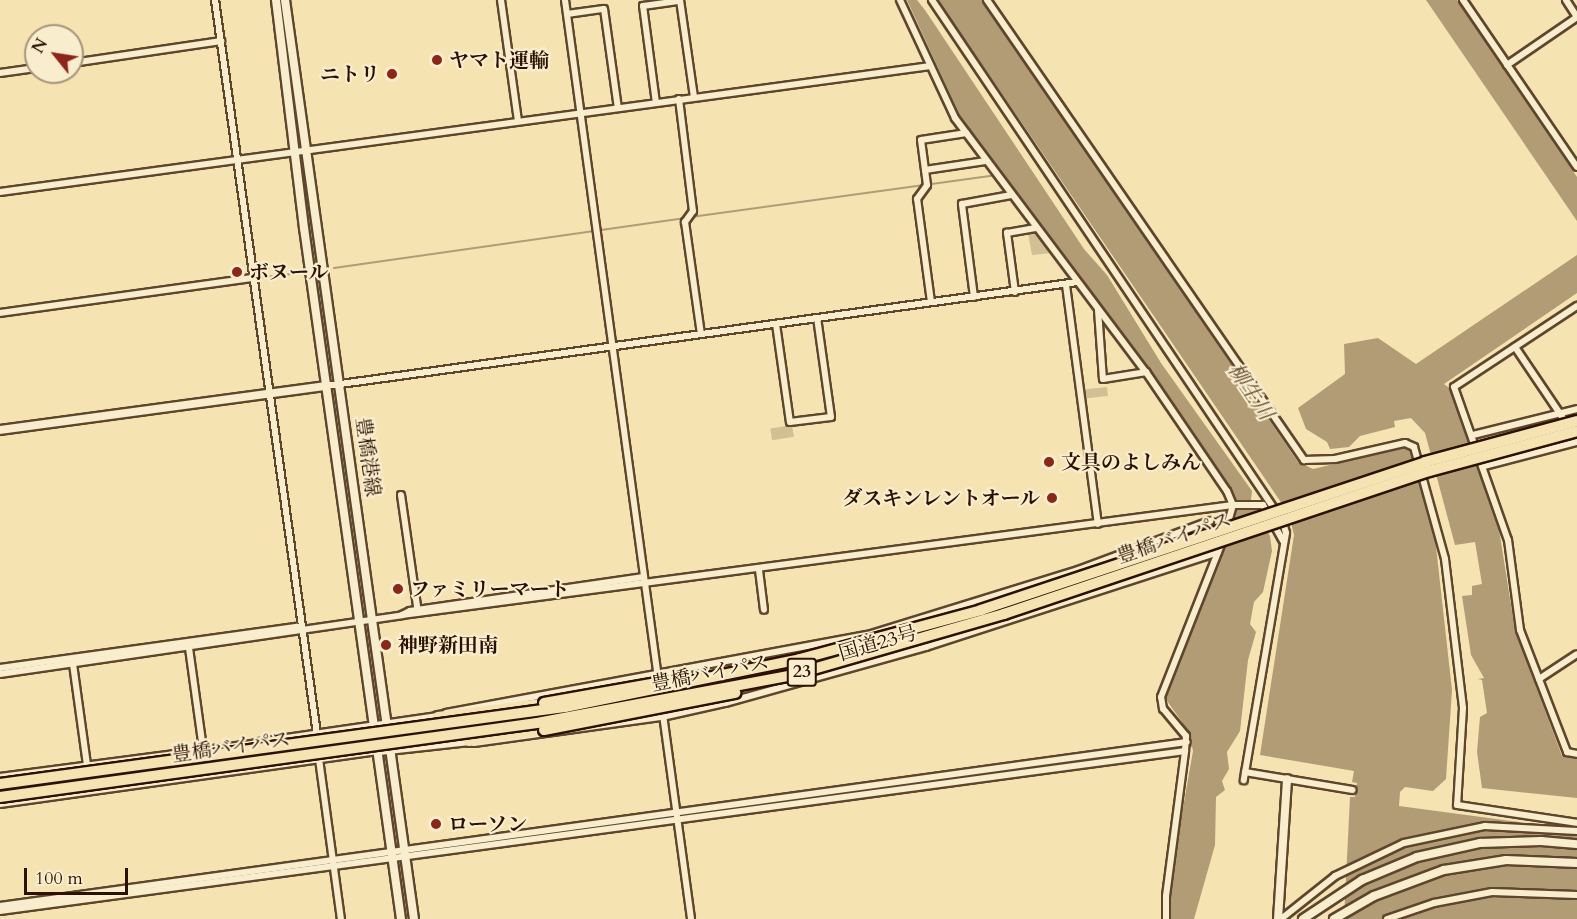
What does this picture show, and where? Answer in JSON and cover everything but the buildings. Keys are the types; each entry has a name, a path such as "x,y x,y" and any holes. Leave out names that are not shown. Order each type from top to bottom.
{"highway":[{"name":"豊橋バイパス","path":"0,784 565,707 761,667 981,610 1435,458 1577,421"},
{"name":"豊橋バイパス","path":"0,797 537,723 789,675 993,617 1430,471 1577,431"},
{"name":"23","path":"438,717 541,704 761,667"},
{"name":"23","path":"469,741 694,704 789,675"}],"main road":[{"name":"豊橋港線","path":"276,0 294,152 401,919"},
{"name":"豊橋港線","path":"285,0 309,150 414,919"}],"street":[{"path":"215,0 317,734"},
{"path":"501,0 518,121"},
{"path":"565,0 691,919"},
{"path":"656,103 643,6 680,0 694,97"},
{"path":"900,0 930,66 966,133 1146,372 1230,497 1233,505 1218,552 1161,697 1162,709 1183,732 1186,746 1166,896 1166,919"},
{"path":"932,0 1251,470 1281,518 1286,533 1244,780"},
{"path":"987,0 1304,460 1342,457 1405,442 1414,447 1439,529 1463,708 1457,805 1577,823"},
{"path":"1463,0 1577,167"},
{"path":"1507,65 1577,17 1566,0"},
{"path":"567,14 604,9 618,108"},
{"path":"84,61 220,41"},
{"path":"0,192 930,66"},
{"path":"0,73 24,70"},
{"path":"679,99 693,211 685,222 701,334"},
{"path":"931,302 917,199 926,185 921,140 966,133"},
{"path":"925,170 986,161"},
{"path":"974,297 962,204 1011,195"},
{"path":"1015,292 1007,233 1036,228"},
{"path":"0,313 253,278"},
{"path":"0,430 1077,282"},
{"path":"1066,285 1097,524"},
{"path":"1577,306 1454,387 1484,466 1508,540 1520,630 1567,752 1577,754"},
{"path":"1098,310 1103,379 1146,372"},
{"path":"776,324 790,422 831,417 817,318"},
{"path":"1484,466 1577,440 1515,347"},
{"path":"1473,435 1577,409"},
{"path":"401,495 418,612"},
{"path":"622,585 645,586 1258,503 1283,541"},
{"path":"1208,509 1218,552"},
{"path":"0,777 438,717 467,706 657,676 850,639 1034,585 1210,521"},
{"name":"国道23号","path":"469,741 489,744 662,717 858,665 1218,552"},
{"path":"759,570 764,610"},
{"path":"0,668 71,662 374,620 622,585 644,578"},
{"path":"1034,585 1042,608"},
{"path":"850,639 858,665"},
{"path":"186,646 203,749"},
{"path":"1539,679 1577,654"},
{"path":"71,662 87,765"},
{"path":"0,674 32,666"},
{"path":"0,804 319,759 469,741"},
{"path":"260,743 262,767"},
{"path":"0,906 196,882 284,869 333,858 405,853 841,798 930,778 1116,752 1186,746"},
{"path":"405,853 777,798 840,790 931,785 1117,760 1186,746"},
{"path":"1116,752 1117,760"},
{"path":"319,759 341,919"},
{"path":"1068,759 1069,766"},
{"path":"1035,763 1036,771"},
{"path":"1245,772 1352,790"},
{"path":"930,778 931,785"},
{"path":"1280,919 1287,779"},
{"path":"840,790 841,798"},
{"path":"777,798 778,806"},
{"path":"1280,919 1335,876 1404,843 1485,826 1577,831"},
{"path":"1303,919 1362,880 1417,858 1480,843 1541,841 1577,844"},
{"path":"284,869 334,866 392,854"},
{"path":"1334,919 1374,896 1444,870 1506,861 1577,863"},
{"path":"1388,919 1434,903 1476,895 1519,891 1577,895"},
{"path":"0,912 62,900"}],"shaded area":[{"path":"1033,232 1051,253 1032,255 1028,233"},
{"path":"1107,387 1108,396 1084,398 1083,390"},
{"path":"792,425 794,437 772,440 770,428"}],"water":[{"path":"907,0 917,0 925,10 1084,249 1107,275 1161,363 1252,491 1251,500 1270,536 1272,551 1263,592 1254,602 1250,624 1256,632 1248,660 1240,731 1227,752 1229,769 1222,781 1225,790 1216,797 1215,845 1194,919 1169,919 1172,870 1193,751 1189,732 1165,698 1236,513 1235,496 1150,369 961,118"},
{"name":"柳生川","path":"938,0 982,0 1298,462 1313,469 1402,448 1411,451 1434,529 1452,690 1446,779 1433,791 1405,787 1400,792 1399,806 1577,830 1577,919 1344,919 1350,797 1355,797 1357,783 1352,782 1354,771 1260,755 1294,535 1289,514"},
{"path":"1426,0 1457,0 1577,177 1577,221"},
{"path":"1577,255 1577,293 1444,384 1452,390 1497,517 1515,630 1562,756 1577,759 1577,798 1482,788 1477,752 1480,717 1487,713 1482,680 1478,679 1484,678 1471,655 1462,596 1472,595 1472,586 1482,584 1475,542 1455,545 1425,433 1411,418 1394,421 1395,427 1360,436 1349,447 1330,449 1327,442 1306,429 1298,408 1345,374 1344,344 1378,338 1416,364"}],"waterway":[{"path":"691,217 997,175"},
{"path":"334,268 685,218"},
{"path":"256,278 301,273"},
{"path":"1485,363 1577,301"},
{"path":"842,554 1238,501"},
{"path":"561,831 1192,746"}],"place":[{"name":"ヤマト運輸","path":"437,60"},
{"name":"ニトリ","path":"392,74"},
{"name":"ボヌール","path":"237,272"},
{"name":"文具のよしみん","path":"1049,462"},
{"name":"ダスキンレントオール","path":"1052,498"},
{"name":"ファミリーマート","path":"398,589"},
{"name":"神野新田南","path":"386,645"},
{"name":"ローソン","path":"436,824"}]}
